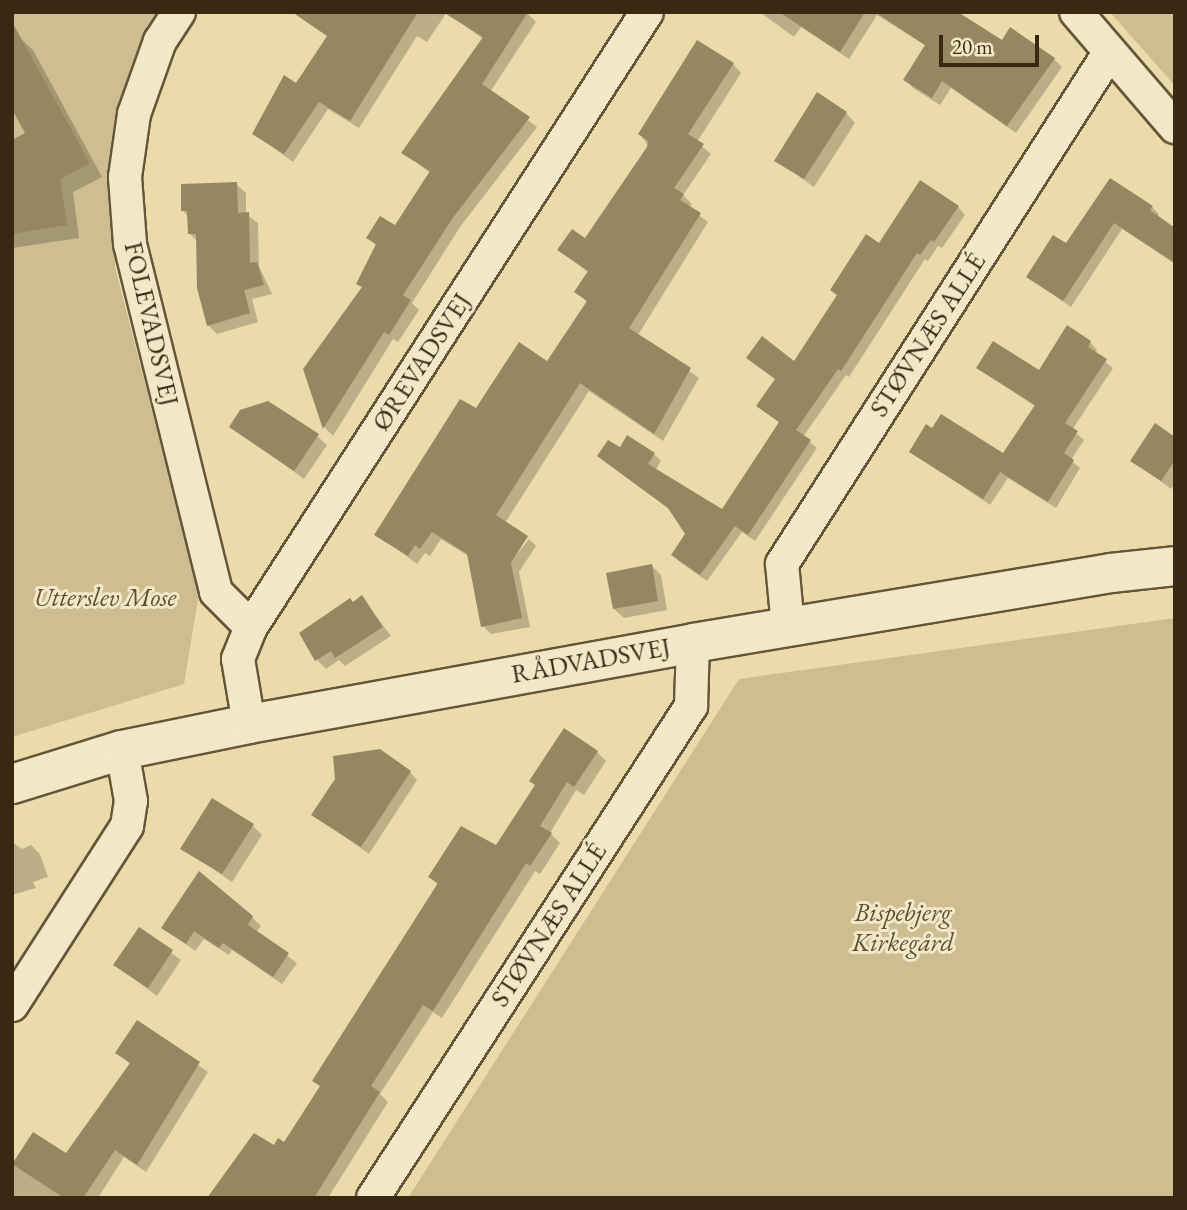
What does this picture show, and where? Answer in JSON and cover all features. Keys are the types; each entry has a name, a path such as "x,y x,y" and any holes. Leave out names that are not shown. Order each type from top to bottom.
{"street":[{"name":"FOLEVADSVEJ","path":"179,12 160,41 134,114 125,177 130,244 216,592 251,627"},
{"name":"ØREVADSVEJ","path":"249,724 237,659 251,627 647,12"},
{"path":"1076,12 1109,54 1175,127"},
{"name":"STØVNÆS ALLÉ","path":"788,627 782,564 1109,54"},
{"name":"RÅDVADSVEJ","path":"12,784 122,750 249,724 694,643 1175,566"},
{"name":"STØVNÆS ALLÉ","path":"373,1198 691,706 694,643"},
{"path":"12,1005 127,826 131,801 122,750"}],"green space":[{"name":"Utterslev Mose","path":"12,12 168,12 114,187 115,267 199,593 184,684 12,737"},
{"path":"1110,12 1175,12 1175,86"},
{"name":"Bispebjerg Kirkegård","path":"1175,618 1175,1198 408,1198 739,679"}],"building":[{"path":"292,12 418,12 350,121 319,102 284,154 252,134 284,75 296,83 327,36"},
{"path":"443,12 528,12 482,84 530,117 452,219 403,295 411,300 389,335 384,332 323,429 303,369 362,287 356,284 376,244 366,238 380,216 395,225 430,171 401,153 483,37"},
{"path":"779,12 865,12 840,52"},
{"path":"875,12 958,12 1002,40 1010,27 1055,58 1007,126 942,81 932,98 903,80 925,45"},
{"path":"12,22 90,163 60,179 67,225 12,234 12,140 25,133 12,109"},
{"path":"697,40 734,63 688,134 704,144 674,188 684,194 680,200 701,213 629,328 691,368 654,434 580,383 496,515 528,536 511,563 522,618 481,627 467,554 432,532 420,549 415,545 408,556 374,535 460,399 476,408 519,342 547,361 587,301 574,292 588,271 557,250 572,229 585,238 647,147 648,141 638,134"},
{"path":"817,92 847,112 804,179 774,161"},
{"path":"1110,178 1153,206 1150,210 1175,228 1175,263 1114,223 1063,301 1026,277 1053,235 1066,243"},
{"path":"920,180 959,206 934,242 931,240 920,255 917,253 841,371 838,369 796,430 811,440 748,535 735,526 700,575 671,555 685,534 668,508 597,456 608,440 620,447 627,435 655,453 648,464 722,509 779,422 756,406 775,379 746,358 762,336 794,361 837,295 830,290 866,234 879,243"},
{"path":"237,182 238,213 249,212 250,263 257,262 264,285 244,290 250,313 207,326 197,288 196,234 188,234 187,211 181,211 181,184"},
{"path":"1067,325 1091,341 1088,347 1107,359 1065,423 1078,431 1064,453 1074,460 1048,502 1000,472 983,499 909,452 926,424 932,428 941,414 1003,453 1035,405 976,368 993,341 1039,370"},
{"path":"268,401 319,434 294,471 229,427 240,410"},
{"path":"1155,423 1175,437 1175,460 1161,481 1130,461"},
{"path":"652,564 658,601 613,609 606,573"},
{"path":"362,595 383,627 335,658 331,651 315,661 299,633 350,598 353,602"},
{"path":"564,728 598,751 574,787 567,782 540,826 552,833 530,866 526,863 433,1011 423,1005 371,1086 380,1092 314,1198 207,1198 254,1133 274,1145 278,1138 284,1142 320,1086 312,1081 438,883 428,877 461,826 496,845 535,785 529,781"},
{"path":"380,749 411,771 361,847 311,815 335,779 333,756"},
{"path":"212,798 254,824 222,874 180,849"},
{"path":"199,871 253,916 248,925 289,953 273,977 223,943 219,948 194,931 186,944 161,928"},
{"path":"139,927 173,950 148,988 113,965"},
{"path":"137,1020 200,1062 137,1165 115,1150 83,1198 64,1198 12,1164 33,1132 66,1153 130,1063 115,1053"}]}
